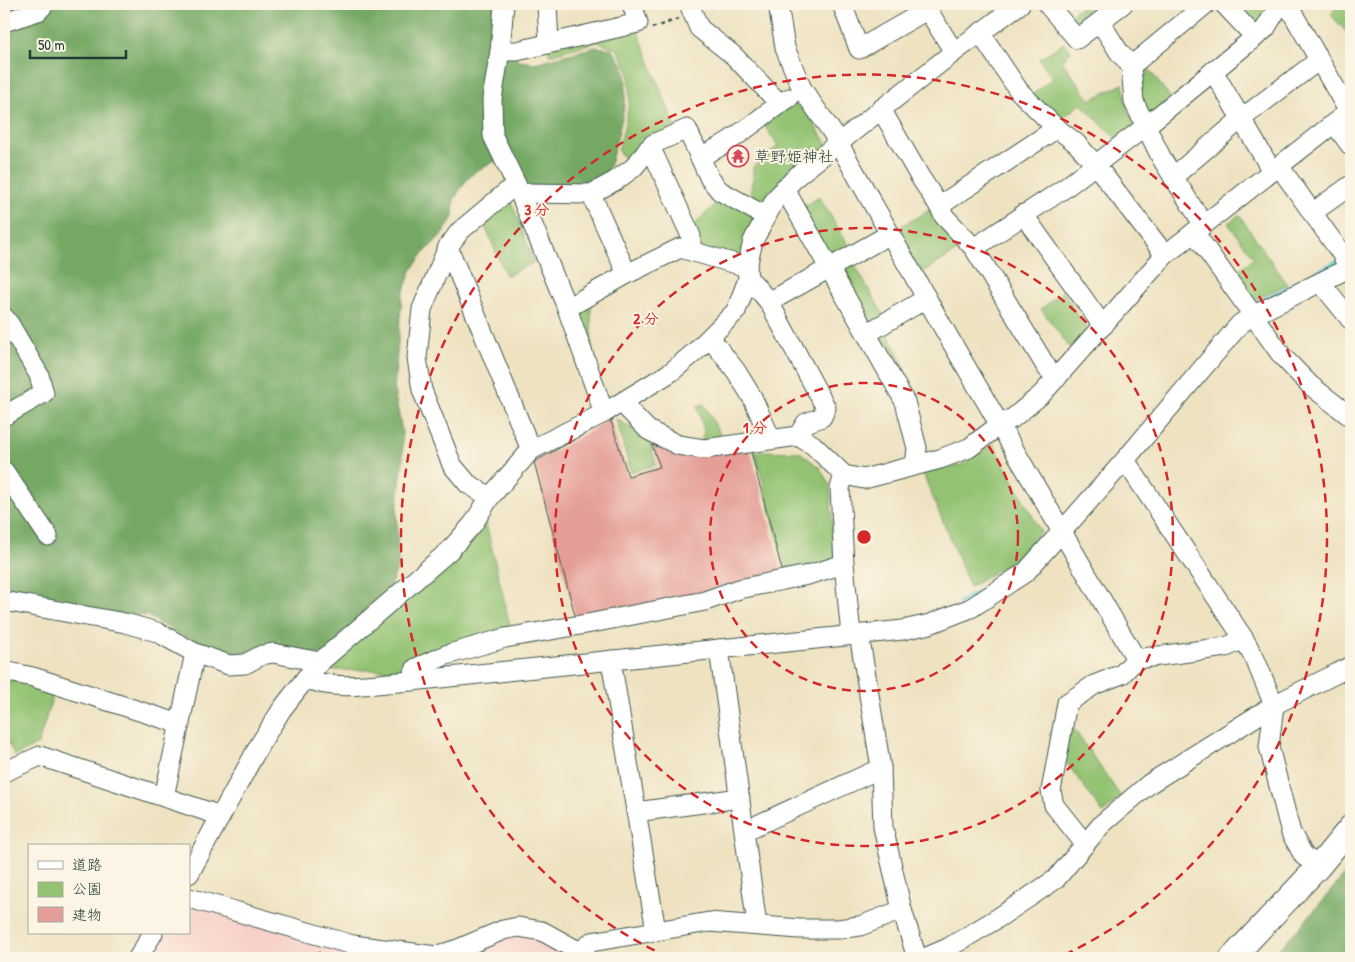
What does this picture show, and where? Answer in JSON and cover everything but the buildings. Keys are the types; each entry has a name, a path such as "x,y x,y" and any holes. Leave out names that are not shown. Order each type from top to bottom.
{"main road":[{"path":"1232,958 1318,866 1351,827"}],"street":[{"path":"4,22 38,11 43,6 42,4"},
{"path":"504,4 500,51 492,99 493,136 518,190 566,308 604,413"},
{"path":"547,4 549,43"},
{"path":"500,51 517,51 638,23 632,4"},
{"path":"782,4 785,48 802,89 838,144 1136,659"},
{"path":"842,4 859,49 926,7 954,52"},
{"path":"190,872 260,744 282,709 312,671 449,551 473,524 490,497 531,450 622,403 671,372 710,338 736,311 747,273 753,241 765,216 784,188 798,174 954,52 1020,4"},
{"path":"1047,4 1077,39 1123,4"},
{"path":"1132,66 1206,4"},
{"path":"1224,4 1255,37"},
{"path":"974,248 1065,188 1146,126 1265,29 1280,4"},
{"path":"1285,4 1289,7 1319,60 1345,115 1351,146"},
{"path":"691,9 699,28 733,55 780,104"},
{"path":"1100,22 1119,52 1132,66 1134,102 1199,228 1282,356 1310,385 1351,416"},
{"path":"981,34 1019,91 1054,126 1076,143 1095,164 1165,255"},
{"path":"1173,177 1241,119 1319,60"},
{"path":"4,601 125,623 157,632 195,652 229,665 245,664 262,655 273,652 312,671 315,683 339,685 411,681 903,630 930,624 971,608 1026,572 1059,527 1125,460 1240,324 1254,314 1321,283 1350,267 1312,213 1275,169 1241,119 1213,72"},
{"path":"699,156 728,141 802,89"},
{"path":"881,109 944,216 974,248 1047,368 1058,378"},
{"path":"622,403 648,430 678,445 704,449 798,436 813,445 844,475 864,479 940,459 969,448 1001,424 1013,418 1042,394 1165,255 1345,115"},
{"path":"939,206 1051,132 1054,126"},
{"path":"490,497 468,484 452,465 422,390 416,358 422,309 448,247 460,231 518,190 530,193 591,194 615,181 633,168 653,144 686,129 710,179 720,191 765,216"},
{"path":"648,149 655,157 691,236 691,251"},
{"path":"1312,213 1351,185"},
{"path":"784,188 905,402 917,448 915,465"},
{"path":"591,194 626,274"},
{"path":"1023,214 1098,319 1104,324"},
{"path":"769,302 890,234"},
{"path":"448,247 531,450"},
{"path":"566,308 626,274 680,248 747,273 769,302 826,408 822,417 806,423 798,436"},
{"path":"1321,283 1351,320"},
{"path":"866,334 926,298"},
{"path":"4,317 39,375 44,392 4,416"},
{"path":"710,338 736,371 752,397 771,439"},
{"path":"1125,460 1244,639 1255,659 1274,705 1269,747 1291,833 1304,856 1318,866"},
{"path":"4,471 48,536"},
{"path":"844,475 840,488 844,564 855,635 881,768 883,827 902,910 917,958"},
{"path":"411,681 416,668 446,655 505,638 592,624 705,601 738,590 844,564"},
{"path":"1085,844 1054,805 1051,791 1067,703 1094,686 1122,674 1136,659 1226,647 1244,639"},
{"path":"719,649 756,918 755,925"},
{"path":"164,797 195,652"},
{"path":"611,660 656,931"},
{"path":"925,958 948,948 998,918 1056,878 1102,824 1149,784 1274,705 1351,666"},
{"path":"4,671 33,677 180,724"},
{"path":"4,772 40,756 212,813 220,818"},
{"path":"744,828 753,827 881,768"},
{"path":"636,812 740,798"},
{"path":"190,898 347,944 436,956 503,930 518,927 542,931 583,955 591,942 709,922 800,929 838,929 860,926 902,910"},
{"path":"138,958 152,934"}],"path":[{"path":"638,23 647,30 691,9"}],"shaded area":[{"path":"190,904 407,958 152,958 166,934 190,934"},
{"path":"516,935 541,939 579,958 452,958"}],"green space":[{"path":"4,4 501,4 506,42 519,61 535,63 595,47 612,49 622,64 626,80 624,109 605,181 591,188 526,187 496,161 476,171 465,182 454,199 453,217 444,232 422,255 411,271 402,296 394,390 402,431 403,459 397,510 398,567 390,586 356,631 326,655 256,651 242,653 220,652 170,630 148,616 88,612 64,598 4,591"},
{"path":"1084,4 1115,4 1080,33 1067,18"},
{"path":"1231,4 1272,4 1253,29"},
{"path":"1338,4 1351,4 1351,37 1331,15"},
{"path":"637,29 675,126 628,162 618,151 626,120 630,86 626,66 617,49 597,42 549,55 549,43"},
{"path":"1064,43 1071,51 1062,61 1090,100 1123,84 1128,112 1136,127 1119,142 1081,104 1056,122 1030,96 1053,78 1039,59"},
{"path":"1144,63 1173,101 1148,120 1138,101 1136,69"},
{"path":"798,99 827,144 763,209 749,202 753,167 778,146 762,122"},
{"path":"819,197 851,249 831,261 800,209"},
{"path":"510,198 534,262 506,276 483,221"},
{"path":"721,198 757,216 744,261 701,249 692,227"},
{"path":"930,210 962,248 922,273 896,229"},
{"path":"1239,215 1287,284 1251,302 1230,276 1254,258 1228,223"},
{"path":"853,262 884,316 867,326 836,272"},
{"path":"1063,291 1087,330 1070,348 1041,309"},
{"path":"591,306 592,361 574,314"},
{"path":"885,328 905,368 893,376 873,341"},
{"path":"704,404 724,442 701,443 704,431 697,406"},
{"path":"616,419 649,439 656,465 631,472"},
{"path":"993,443 1041,532 1015,559 970,587 922,471 962,465"},
{"path":"755,451 800,452 820,468 830,486 835,563 787,574"},
{"path":"485,519 511,630 430,658 404,670 324,670"},
{"path":"4,677 55,689 38,744 15,756 4,735"},
{"path":"1070,723 1121,797 1103,813 1063,758"},
{"path":"1351,867 1351,958 1270,958 1300,927"}],"waterway":[{"path":"1256,304 1338,261"},
{"path":"4,587 56,601"},
{"path":"959,603 979,592"},
{"path":"220,652 237,656"}],"place":[{"name":"草野姫神社","path":"738,156"}]}
